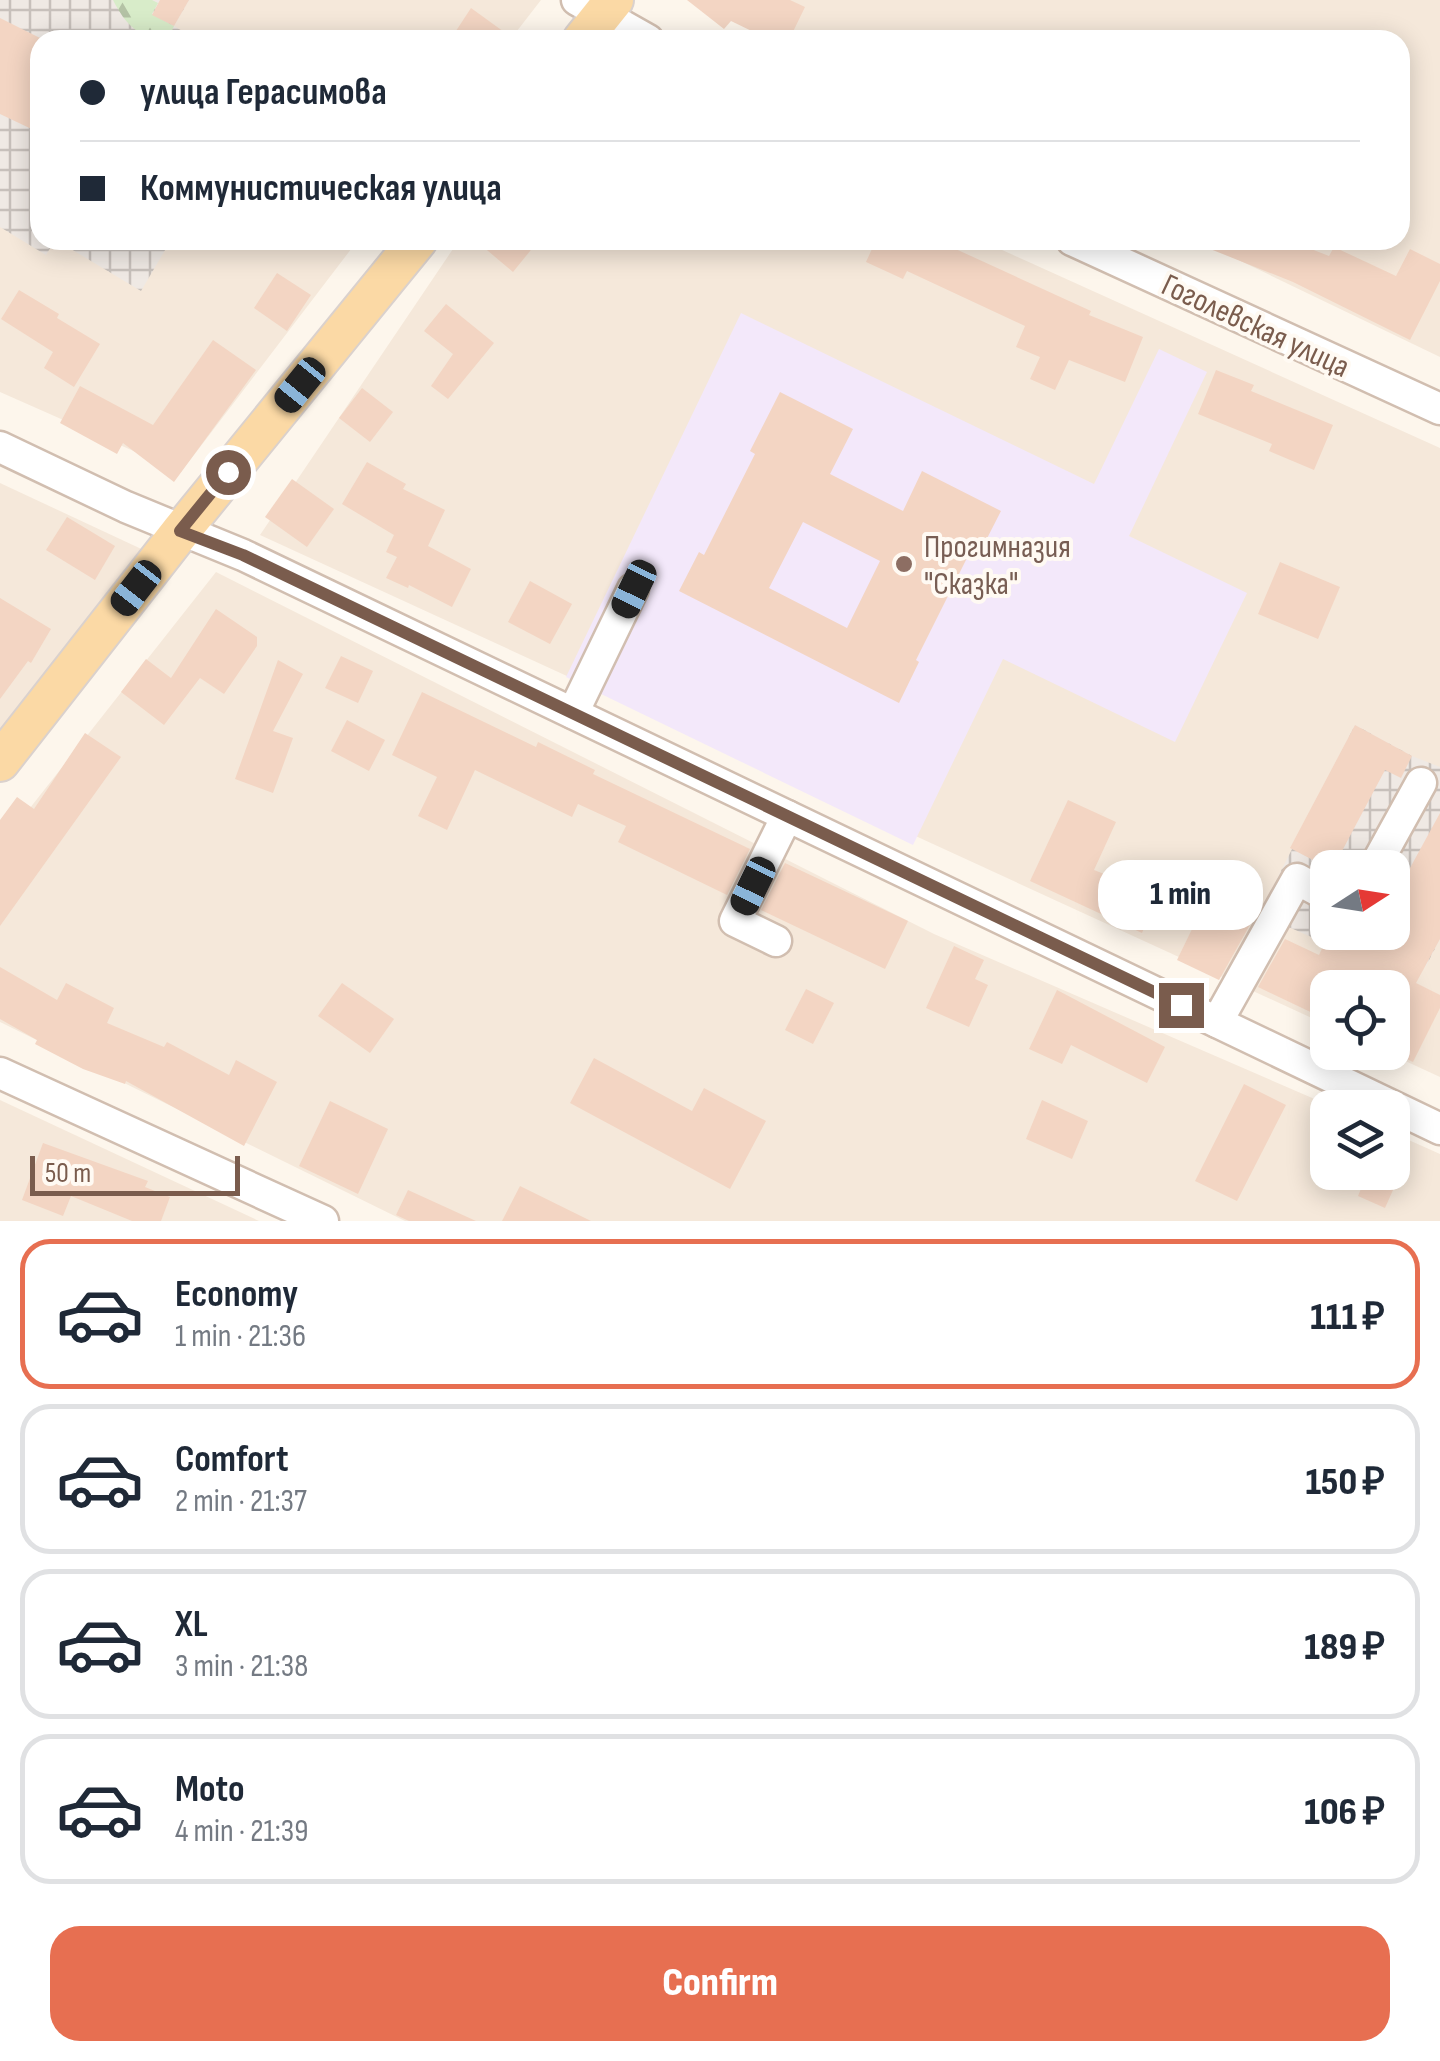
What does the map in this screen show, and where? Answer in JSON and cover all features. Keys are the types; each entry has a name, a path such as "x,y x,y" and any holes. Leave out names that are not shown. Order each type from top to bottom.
{"main road":[{"path":"0,762 180,531 410,250"}],"street":[{"path":"594,13 628,30"},
{"name":"Гоголевская улица","path":"1094,250 1440,409"},
{"path":"0,447 180,531 243,555 1440,1130"},
{"path":"573,712 634,589"},
{"path":"1384,850 1421,783"},
{"path":"776,941 736,920 788,816"},
{"path":"1217,1022 1297,879 1310,886"},
{"path":"0,1074 323,1221"}],"shaded area":[{"path":"0,0 541,0 518,30 30,30 30,250 350,250 181,472 0,392"},
{"path":"0,0 189,0 174,26 181,30 30,30 30,245 0,227"},
{"path":"697,0 1440,0 1440,357 1218,250 1410,250 1410,30 760,30"},
{"path":"73,250 165,250 141,291"},
{"path":"452,250 1002,250 1440,448 1440,1077 1410,1063 1410,970 1310,970 1310,1017 260,535"},
{"name":"Прогимназия \"Сказка\"","path":"741,313 1094,484 1159,349 1207,372 1129,536 1247,593 1175,742 1003,659 913,845 566,677"},
{"path":"0,483 150,553 0,739"},
{"path":"216,572 934,934 1310,1097 1310,1190 1410,1190 1410,1141 1440,1154 1440,1221 405,1221 0,1022 0,846"},
{"path":"1355,725 1440,767 1440,939 1426,966 1397,950 1410,950 1410,850 1310,850 1310,936 1284,925 1224,983"},
{"path":"0,1100 259,1221 0,1221"}],"green space":[{"path":"113,0 152,0 158,3 152,14 174,26 172,30 136,30"}],"building":[{"path":"160,0 189,0 174,26 152,15"},
{"path":"687,0 790,0 805,7 794,30 749,30 731,21 724,29"},
{"path":"471,8 501,30 457,30"},
{"path":"0,18 30,33 30,128 0,114"},
{"path":"1410,249 1440,264 1440,281 1410,340 1293,282 1213,250 1314,250 1329,256 1332,250 1340,250 1396,276"},
{"path":"487,250 531,250 513,272"},
{"path":"871,250 958,250 1091,311 1089,315 1143,337 1125,382 1069,360 1055,390 1030,379 1040,357 1016,347 1025,326 907,271 903,279 866,262"},
{"path":"277,273 311,295 287,331 254,308"},
{"path":"19,290 100,344 74,387 44,368 53,352 1,319"},
{"path":"446,304 494,343 448,399 431,386 453,354 424,331"},
{"path":"213,340 256,370 174,482 123,443 117,454 60,423 80,386 153,425"},
{"path":"1216,370 1254,385 1251,391 1333,425 1314,470 1269,451 1272,444 1198,414"},
{"path":"362,388 393,412 370,442 339,418"},
{"path":"780,392 853,429 830,474 903,511 922,471 1001,511 977,558 969,554 899,703 679,591 699,552 704,555 755,454 750,451","holes":["803,522 880,561 847,628 769,588"]},
{"path":"367,462 406,484 403,489 445,510 428,546 471,569 452,607 386,578 397,557 386,552 394,535 342,504"},
{"path":"292,479 334,509 307,547 265,517"},
{"path":"67,517 115,546 95,580 46,550"},
{"path":"1280,562 1340,587 1318,639 1258,614"},
{"path":"530,581 572,604 550,644 508,622"},
{"path":"0,598 51,629 31,663 28,661 0,699"},
{"path":"216,609 257,637 257,646 224,694 200,678 164,725 121,692 146,659 171,678"},
{"path":"341,656 373,671 358,703 325,688"},
{"path":"278,660 303,674 273,731 293,738 273,793 235,779"},
{"path":"422,692 536,747 538,742 595,770 593,774 750,849 727,895 618,842 626,826 578,804 572,817 475,770 447,830 418,816 437,777 392,755"},
{"path":"347,720 385,740 369,771 331,751"},
{"path":"1355,725 1412,756 1401,778 1385,770 1343,850 1310,850 1310,859 1290,848"},
{"path":"85,733 121,757 0,926 0,820 17,797 34,809"},
{"path":"1068,800 1116,822 1094,870 1157,895 1142,933 1030,881"},
{"path":"1440,813 1440,939 1416,983 1440,995 1440,1008 1413,1062 1410,970 1310,970 1310,1012 1258,987 1285,939 1319,955 1321,950 1410,950 1410,868"},
{"path":"785,863 908,921 885,969 761,910"},
{"path":"1210,892 1256,914 1219,980 1177,960"},
{"path":"954,946 984,960 975,979 988,985 969,1027 926,1008"},
{"path":"0,967 57,1000 66,983 114,1008 107,1023 164,1047 167,1042 229,1075 236,1060 277,1082 244,1146 126,1081 125,1084 83,1069 35,1044 37,1040 0,1019"},
{"path":"342,983 394,1019 370,1053 318,1016"},
{"path":"806,989 834,1003 813,1044 785,1030"},
{"path":"1057,990 1165,1047 1147,1083 1071,1045 1062,1064 1029,1049"},
{"path":"594,1058 692,1111 704,1088 766,1121 730,1189 570,1103"},
{"path":"1244,1084 1286,1105 1237,1201 1195,1181"},
{"path":"1042,1100 1088,1121 1072,1159 1026,1139"},
{"path":"330,1101 388,1129 358,1194 299,1166"},
{"path":"43,1143 148,1181 145,1187 170,1197 161,1221 132,1221 71,1196 63,1216 22,1200"},
{"path":"520,1186 591,1221 502,1221"},
{"path":"408,1190 476,1221 409,1221 396,1215"},
{"path":"1360,1190 1393,1190 1385,1208 1358,1196"}],"place":[{"name":"Прогимназия \"Сказка\"","path":"904,564"}],"route":[{"path":"228,472 180,531 243,555 1181,1005"}]}
